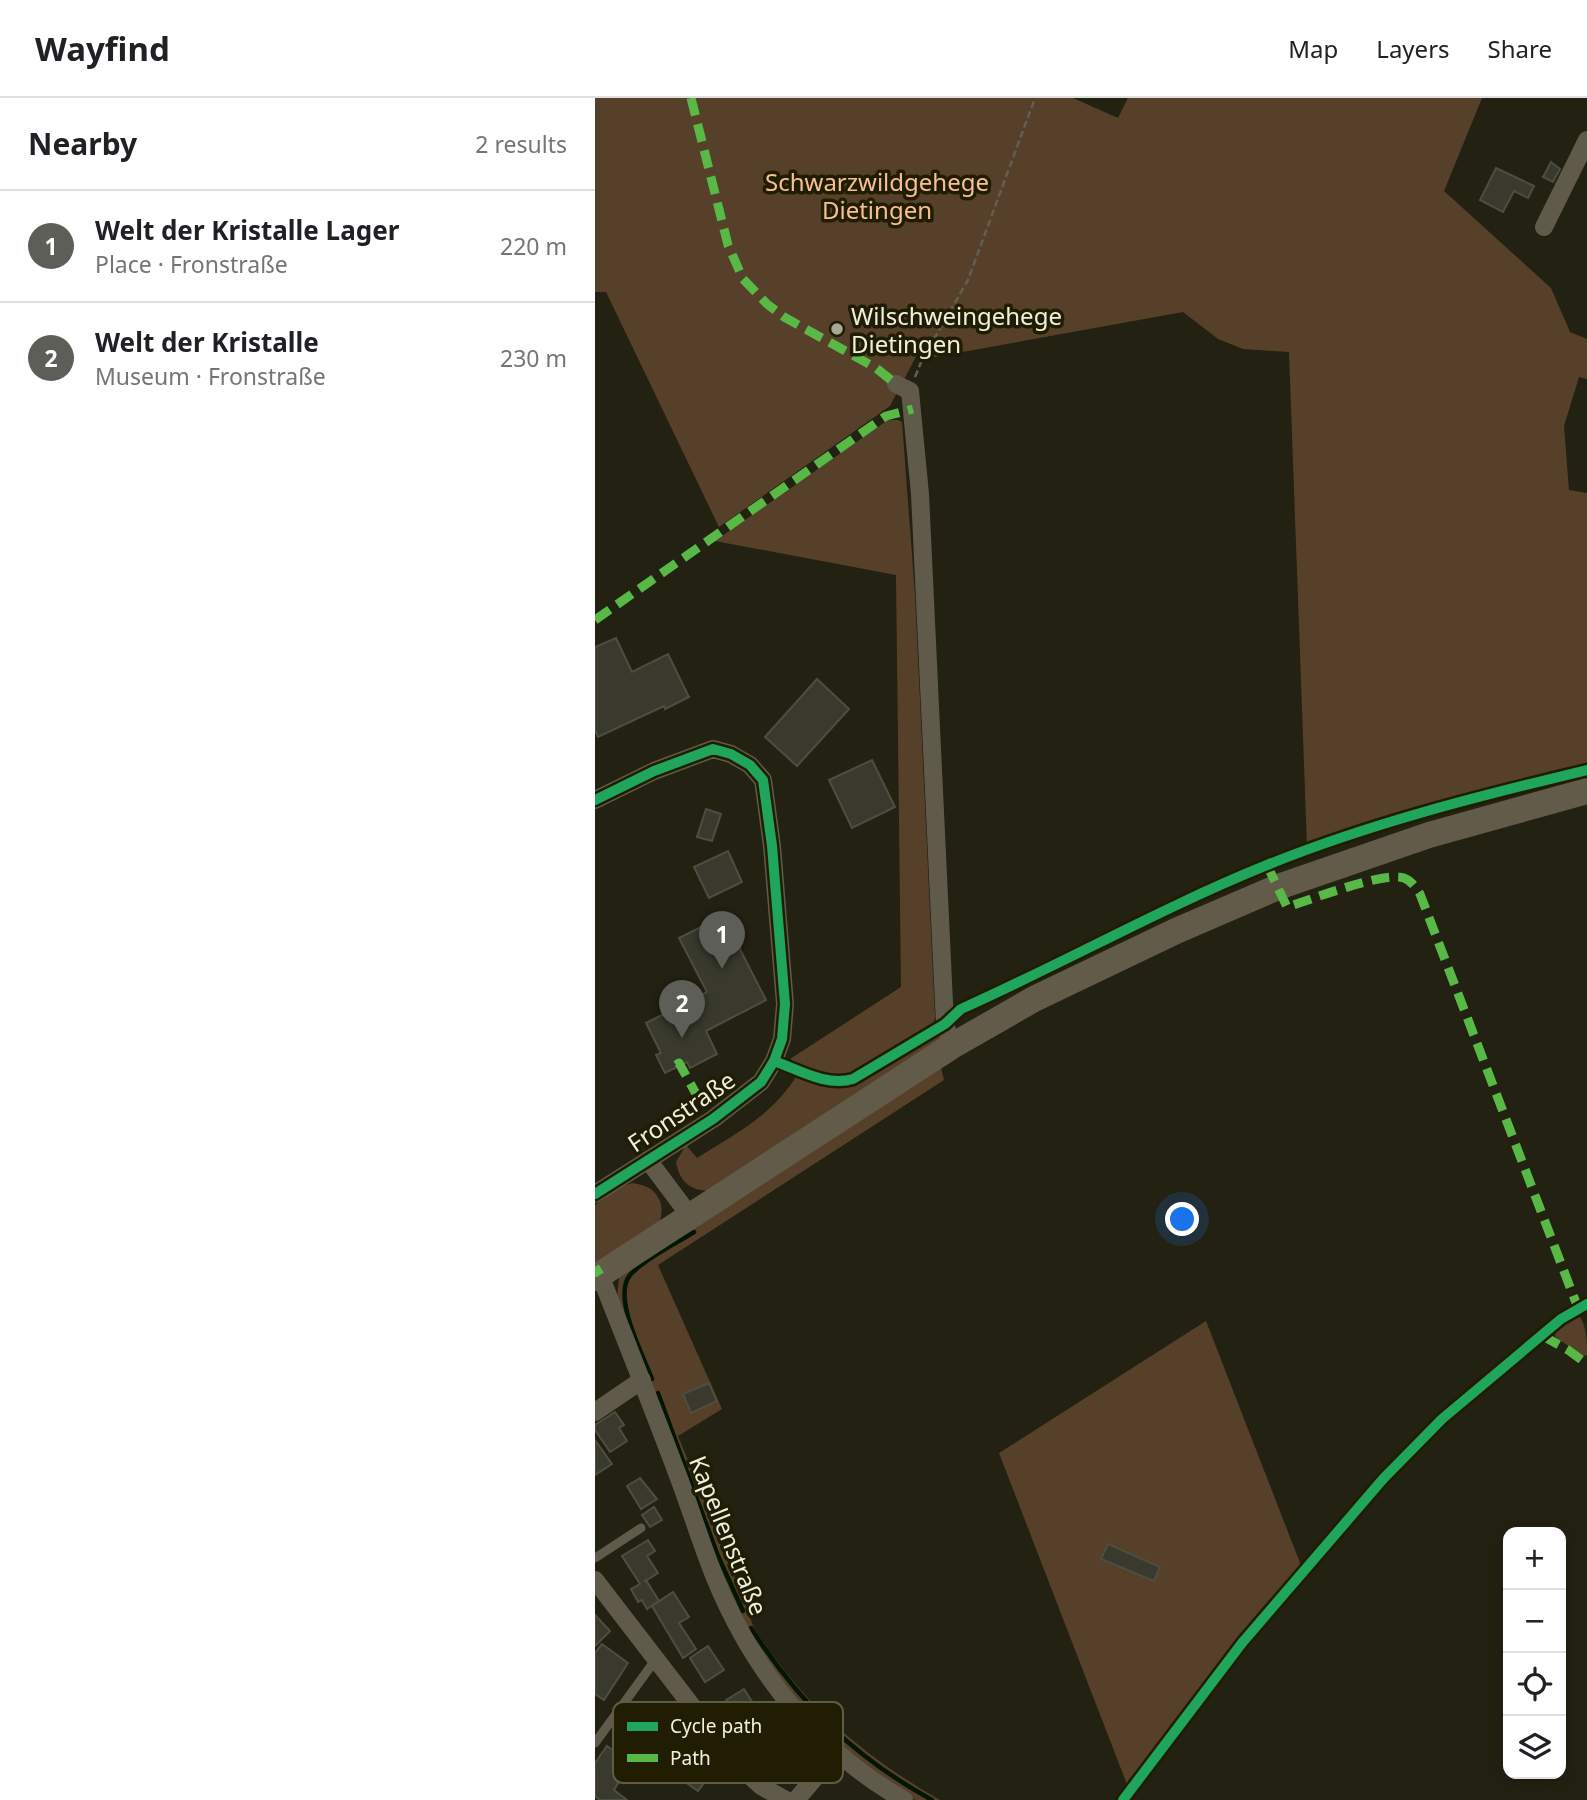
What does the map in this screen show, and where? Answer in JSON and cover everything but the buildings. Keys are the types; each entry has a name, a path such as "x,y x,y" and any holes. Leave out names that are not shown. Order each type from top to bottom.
{"street":[{"path":"1545,227 1587,140"},
{"path":"903,388 920,494 946,1024 952,1046"},
{"name":"Fronstraße","path":"595,800 654,771 713,749 731,754 750,765 763,780 772,846 785,1004 782,1039 774,1061 761,1082 713,1119 595,1194"},
{"path":"597,1276 952,1046 1034,999 1277,887 1429,835 1587,791"},
{"name":"Fronstraße","path":"648,1160 690,1216"},
{"name":"Kapellenstraße","path":"597,1276 642,1381 715,1578 737,1624 769,1679 787,1702"},
{"path":"595,1412 642,1381"},
{"path":"595,1580 689,1702"},
{"name":"Kapellenstraße","path":"843,1758 876,1784 904,1800"},
{"path":"758,1783 786,1800"},
{"path":"796,1800 810,1783"}],"lane":[{"path":"595,1558 641,1528"},
{"path":"625,1702 656,1659"},
{"path":"595,1744 613,1719"}],"path":[{"path":"903,388 968,280 1035,98"}],"green space":[{"name":"Schwarzwildgehege Dietingen","path":"595,98 1073,98 1118,118 1128,98 1482,98 1444,191 1551,288 1570,332 1587,339 1587,379 1579,377 1564,426 1569,490 1587,493 1587,768 1374,821 1307,846 1289,352 1243,349 1218,339 1183,312 935,357 920,349 890,406 719,527 606,292 595,292"},
{"path":"888,420 902,422 915,595 935,1017 933,1025 849,1076 833,1078 794,1064 790,1059 901,987 896,575 715,541"},
{"path":"936,1035 940,1036 940,1040 712,1191 692,1187 680,1175 676,1162 686,1145 697,1158 725,1141 765,1113 797,1075 835,1086 854,1084"},
{"path":"940,1064 944,1080 658,1265 722,1409 678,1436 754,1628 787,1674 812,1702 796,1702 790,1696 739,1619 617,1300 619,1277"},
{"path":"632,1183 648,1187 657,1195 661,1208 658,1225 595,1270 595,1205"},
{"path":"1580,1317 1587,1340 1587,1355 1584,1356 1555,1337 1555,1330"},
{"path":"1206,1321 1302,1568 1249,1628 1128,1787 999,1453"},
{"path":"843,1732 868,1753 940,1800 915,1800 843,1749"}],"waterway":[{"path":"652,1379 631,1326 625,1285 630,1275 644,1263 694,1232"},
{"path":"658,1393 718,1556 743,1611"},
{"path":"751,1628 807,1702"},
{"path":"843,1737 878,1766 932,1800"}],"marked path":[{"path":"691,98 728,245 743,279 784,317 876,368 896,384"},
{"path":"595,620 886,416 913,409"},
{"path":"1267,865 1287,907 1347,887 1394,877 1404,878 1417,889 1578,1308"},
{"path":"676,1065 679,1063 700,1101"},
{"path":"595,1267 600,1275"},
{"path":"1543,1336 1587,1364"}],"cycle path":[{"path":"595,800 654,771 713,749 731,754 750,765 763,780 772,846 785,1004 782,1039 774,1061 761,1082 713,1119 595,1194"},
{"path":"774,1061 823,1079 853,1079 945,1024 961,1009 1228,881 1385,823 1587,770"},
{"path":"1123,1800 1242,1643 1383,1479 1442,1419 1561,1319 1587,1304"}],"place":[{"name":"Wilschweingehege Dietingen","path":"837,329"},
{"name":"Welt der Kristalle Lager","path":"722,969"},
{"name":"Welt der Kristalle","path":"682,1038"}]}
